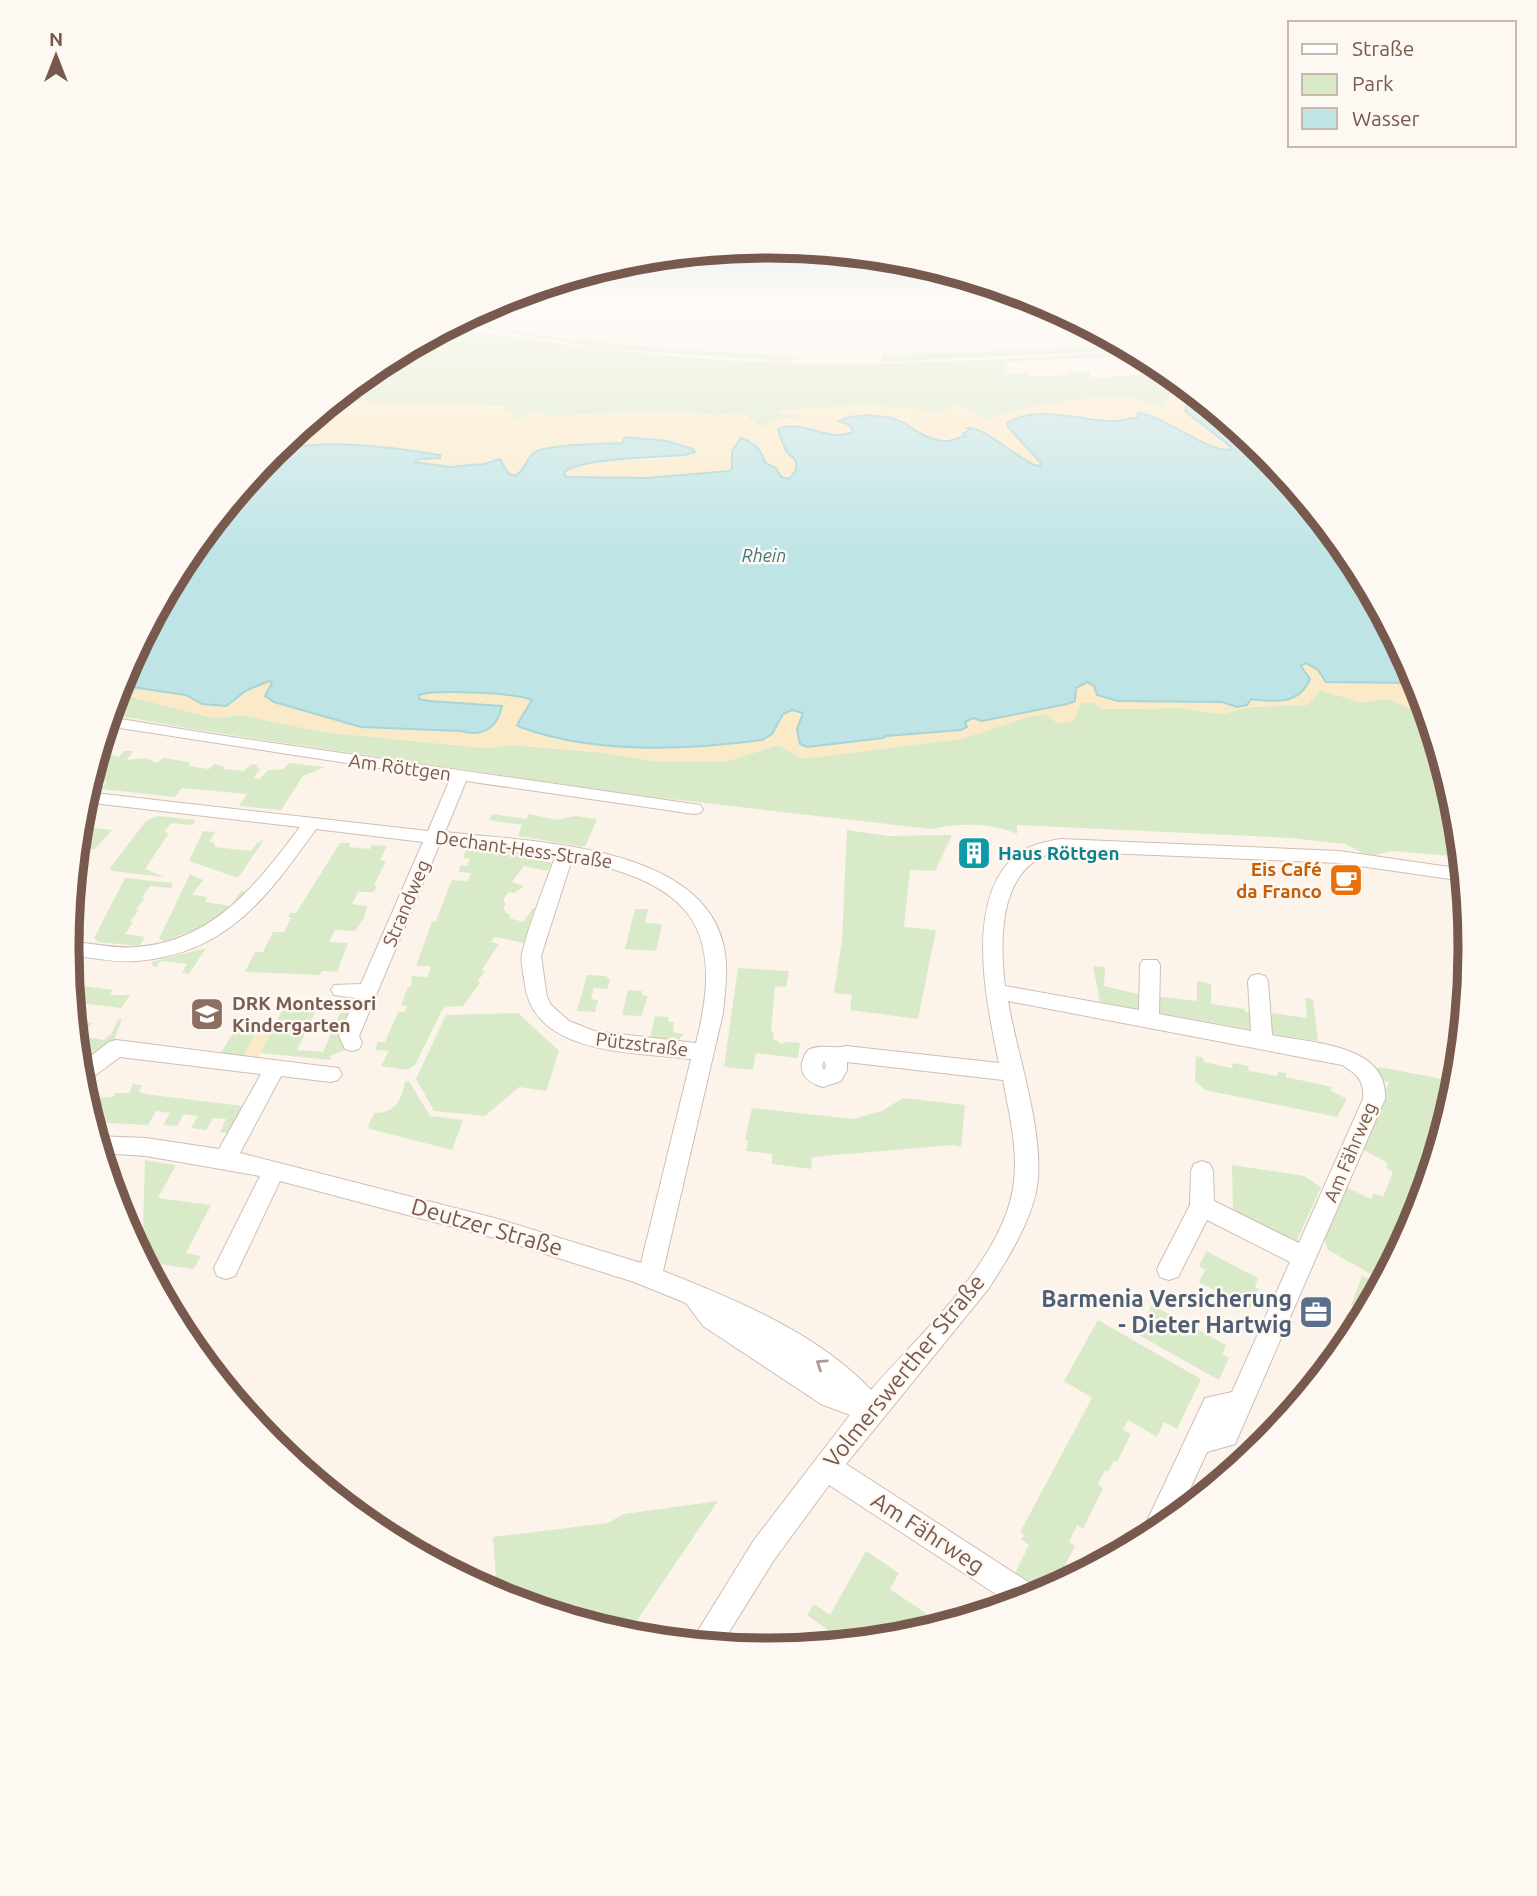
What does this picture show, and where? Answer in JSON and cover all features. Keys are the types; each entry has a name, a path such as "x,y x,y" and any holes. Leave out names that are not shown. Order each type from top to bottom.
{"street":[{"name":"Am Röttgen","path":"117,722 211,739 694,809"},
{"name":"Strandweg","path":"352,1043 349,1036 460,776"},
{"name":"Dechant-Hess-Straße","path":"95,798 565,852 614,861 650,874 679,892 701,915 713,937 718,960 716,998 650,1277"},
{"path":"79,949 137,954 175,946 209,933 233,919 253,900 312,823"},
{"name":"Volmerswerther Straße","path":"711,1635 763,1552 826,1467 974,1289 1002,1247 1017,1216 1024,1192 1027,1166 993,957 998,909 1009,876 1027,854 1041,847 1060,845 1308,855 1372,860 1454,873"},
{"name":"Pützstraße","path":"565,852 531,956 537,997 543,1010 562,1027 592,1039 705,1052"},
{"path":"1149,1020 1150,965"},
{"path":"1258,981 1262,1041"},
{"path":"341,990 368,992"},
{"name":"Am Fährweg","path":"997,993 1024,995 1347,1058 1363,1068 1376,1089 1306,1258 1240,1404 1214,1407 1166,1512"},
{"path":"90,1069 116,1048 331,1074"},
{"path":"835,1058 846,1054 1012,1073"},
{"path":"225,1159 275,1067"},
{"name":"Deutzer Straße","path":"107,1145 146,1147 225,1159 274,1170 556,1246 650,1277 696,1297 712,1318 830,1395 871,1410"},
{"path":"226,1268 274,1170"},
{"path":"1169,1269 1202,1206 1202,1171"},
{"path":"1202,1206 1306,1258"},
{"name":"Am Fährweg","path":"826,1467 1017,1591"}],"green space":[{"path":"374,382 1163,382 1179,394 1170,395 1162,408 1136,399 1105,397 1038,406 984,419 953,403 952,408 942,412 866,405 779,410 780,413 805,416 784,418 761,428 748,417 737,413 719,415 663,411 544,416 544,411 534,411 514,420 502,407 349,401"},
{"path":"1320,690 1360,702 1388,699 1409,708 1413,703 1435,769 1452,856 1392,851 1374,855 1362,853 1345,844 1291,838 1017,825 1017,834 996,827 974,825 931,829 643,796 197,730 119,716 127,696 214,718 241,715 324,732 485,748 512,745 606,753 660,762 724,762 778,745 961,739 1027,717 1045,714 1073,721 1081,703 1094,703 1103,709 1180,708 1221,714 1251,707 1307,705"},
{"path":"124,751 133,751 127,760 145,758 157,763 163,758 190,762 189,766 209,769 214,764 223,766 224,769 244,771 251,764 258,765 257,768 261,769 253,778 260,779 268,770 284,769 289,763 325,767 303,776 281,810 239,806 247,794 182,788 175,797 101,789 107,782 99,781 107,754 119,757"},
{"path":"492,814 526,819 529,814 557,820 575,816 597,819 585,847 518,836 522,825 489,820"},
{"path":"158,816 196,820 192,825 171,823 164,832 169,833 145,869 164,877 112,871 110,868 146,821"},
{"path":"90,827 112,830 95,849 86,849"},
{"path":"847,830 889,836 952,835 935,871 910,870 904,927 936,930 918,1019 850,1010 852,995 834,993 842,940"},
{"path":"203,831 215,832 209,842 214,843 215,847 251,851 257,843 264,840 238,878 189,861"},
{"path":"340,843 350,843 349,847 370,849 371,845 387,846 380,860 386,861 374,885 377,886 374,892 358,892 352,904 367,906 364,918 355,931 335,930 329,942 348,943 337,972 323,971 320,975 245,972 255,952 263,952 273,932 284,932 291,918 288,917 290,913 296,913"},
{"path":"466,850 545,857 552,864 547,871 524,866 512,882 524,886 514,893 509,892 503,900 506,913 511,915 509,918 523,922 533,908 540,910 529,944 495,937 491,942 499,944 482,970 485,971 478,981 480,983 463,1006 446,1007 442,1010 415,1065 407,1070 381,1066 389,1051 375,1050 378,1042 385,1042 398,1012 405,1012 407,1006 401,1005 408,987 411,987 412,976 427,977 431,966 416,966 432,922 436,921 452,880 468,881 471,873 458,872 461,865 467,866 470,859 463,858"},
{"path":"190,874 203,880 192,895 207,897 205,902 230,906 241,891 249,892 211,923 165,941 159,939"},
{"path":"125,878 173,883 171,888 150,886 142,897 145,898 136,909 139,910 130,921 133,922 125,934 145,937 139,946 98,942 94,938"},
{"path":"635,909 648,909 645,923 662,924 656,951 625,949"},
{"path":"206,948 189,974 182,973 187,964 160,961 156,968 152,965 152,962"},
{"path":"1093,966 1105,967 1104,986 1146,996 1145,1010 1100,1002"},
{"path":"738,968 789,971 786,987 775,986 771,1032 774,1033 773,1040 780,1044 800,1043 798,1058 756,1053 753,1070 724,1067"},
{"path":"587,975 606,976 610,980 607,989 594,988 591,999 598,1000 595,1012 577,1011"},
{"path":"1197,981 1211,984 1211,1004 1245,1009 1245,1012 1253,1013 1254,1030 1153,1012 1154,996 1197,1001"},
{"path":"80,986 113,990 110,995 130,995 121,1008 81,1003"},
{"path":"628,990 642,991 642,995 648,996 641,1016 622,1015"},
{"path":"1305,998 1313,999 1318,1041 1266,1033 1264,1014 1307,1018"},
{"path":"287,1001 322,1005 318,1012 315,1012 297,1050 323,1052 340,1013 351,1013 339,1040 348,1041 345,1050 330,1056 331,1060 260,1053"},
{"path":"518,1013 559,1051 546,1091 519,1087 485,1116 434,1111 416,1079 446,1015"},
{"path":"655,1016 669,1017 668,1022 674,1022 673,1032 684,1034 677,1042 650,1040"},
{"path":"122,1019 111,1048 89,1061 85,1037 104,1040 111,1034 118,1020"},
{"path":"83,1022 92,1023 85,1034"},
{"path":"249,1022 261,1023 241,1061 219,1056 236,1028"},
{"path":"1196,1056 1203,1058 1204,1062 1232,1068 1233,1063 1248,1066 1249,1071 1277,1076 1278,1072 1286,1073 1286,1077 1332,1087 1331,1091 1347,1099 1337,1117 1205,1090 1195,1081"},
{"path":"1379,1067 1446,1080 1435,1127 1406,1212 1387,1253 1357,1308 1351,1305 1362,1276 1371,1280 1373,1275 1328,1250 1322,1232 1344,1186 1371,1199 1374,1193 1383,1197 1393,1172 1386,1168 1388,1163 1360,1148 1389,1082 1378,1079 1373,1071"},
{"path":"409,1081 430,1116 463,1120 452,1150 370,1129 368,1126 374,1113 387,1111 396,1105 405,1082"},
{"path":"133,1084 142,1085 139,1091 145,1094 242,1106 249,1094 255,1094 233,1134 220,1132 226,1119 213,1118 206,1130 191,1128 198,1116 184,1114 177,1126 163,1125 170,1113 156,1111 148,1125 101,1123 95,1098 129,1093"},
{"path":"903,1098 965,1105 961,1147 954,1145 812,1157 811,1169 772,1164 772,1154 746,1151 748,1141 745,1140 752,1108 853,1119 882,1111"},
{"path":"145,1160 176,1165 158,1198 211,1205 186,1253 201,1256 194,1269 156,1264 143,1237"},
{"path":"1232,1165 1304,1176 1321,1187 1295,1245 1233,1214"},
{"path":"1206,1251 1258,1278 1255,1287 1259,1289 1250,1309 1199,1282 1205,1270 1199,1266"},
{"path":"1152,1305 1226,1345 1222,1354 1229,1358 1219,1380 1137,1334"},
{"path":"1347,1313 1352,1315 1337,1339"},
{"path":"1098,1320 1201,1379 1177,1429 1164,1422 1157,1437 1128,1420 1123,1430 1131,1434 1117,1462 1114,1460 1108,1472 1105,1470 1098,1484 1103,1488 1083,1529 1077,1525 1069,1542 1075,1546 1062,1572 1030,1586 1014,1575 1029,1545 1021,1539 1024,1535 1020,1532 1092,1398 1064,1381"},
{"path":"718,1501 634,1624 547,1601 496,1581 493,1537 608,1523 624,1514"},
{"path":"866,1551 899,1573 890,1589 932,1617 834,1634 807,1615 814,1604 830,1615"}],"sand":[{"path":"1179,394 1203,413 1204,427 1231,447 1231,450 1198,441 1143,413 1120,420 1075,418 1008,427 1040,462 1037,466 1002,447 974,427 964,432 966,436 943,440 922,435 904,423 852,417 839,421 850,425 853,432 846,434 809,430 782,435 786,451 796,461 796,470 789,479 781,477 776,468 765,463 763,454 735,444 732,451 732,469 729,471 647,478 566,477 564,472 579,465 611,460 663,459 695,452 635,437 625,437 622,443 539,450 523,470 510,476 506,466 496,459 469,466 420,464 414,463 417,459 440,458 439,455 352,444 293,449 349,401 475,404 510,410 514,420 534,411 544,411 544,416 663,411 719,415 737,413 748,417 761,428 777,420 805,416 779,413 779,410 866,405 942,412 952,408 952,402 984,419 1038,406 1104,397 1136,399 1162,408 1170,395"},
{"path":"1306,663 1317,669 1323,680 1337,683 1406,683 1413,703 1409,708 1388,699 1360,702 1320,690 1307,705 1251,707 1221,714 1180,708 1103,709 1094,703 1081,703 1073,721 1058,724 1045,714 1027,717 961,739 803,759 778,745 724,762 660,762 606,753 512,745 485,748 324,732 241,715 214,718 127,696 130,687 186,695 202,704 226,706 247,690 269,681 272,683 265,696 274,702 361,727 461,731 473,735 498,704 429,701 419,699 419,695 441,692 493,694 532,700 517,725 538,734 600,744 637,746 708,745 762,740 772,734 783,714 792,710 803,713 800,744 807,747 883,739 886,736 961,730 965,722 973,718 982,721 1075,701 1076,688 1087,682 1105,698 1118,701 1222,702 1232,706 1247,705 1250,699 1294,699 1310,680 1301,665"},
{"path":"261,1023 275,1025 256,1062 241,1061"}],"water":[{"name":"Rhein","path":"1192,404 1256,460 1316,528 1366,603 1405,683 1326,682 1317,669 1306,663 1301,666 1310,679 1300,694 1277,701 1251,699 1247,705 1237,707 1222,702 1118,701 1097,695 1094,686 1087,682 1076,688 1075,701 982,721 973,718 965,722 967,727 961,730 886,736 807,747 800,744 797,729 803,713 792,710 783,714 772,734 762,740 703,746 609,746 548,736 520,727 517,725 532,700 511,695 458,692 419,695 419,699 429,701 502,706 492,726 482,732 469,733 361,727 274,702 265,696 272,683 269,681 247,690 226,706 202,704 186,695 130,687 171,603 195,565 250,493 294,448 328,444 376,446 440,455 440,458 418,459 415,462 449,467 484,464 500,459 508,473 515,476 535,452 542,449 622,443 625,437 667,441 695,452 588,463 564,472 566,477 647,478 729,471 732,469 732,451 741,438 756,447 765,463 776,468 781,477 789,479 796,470 796,461 786,451 778,430 790,426 844,435 853,432 850,425 839,421 872,416 898,420 928,437 943,441 965,436 963,434 969,430 967,428 974,429 1037,466 1041,465 1040,462 1007,423 1031,415 1044,414 1111,421 1136,418 1139,413 1162,421 1209,445 1231,450 1231,447 1185,411 1187,405"}],"place":[{"name":"Haus Röttgen","path":"974,853"},
{"name":"Eis Café da Franco","path":"1346,880"},
{"name":"DRK Montessori Kindergarten","path":"207,1014"},
{"name":"Barmenia Versicherung - Dieter Hartwig","path":"1316,1312"}]}
